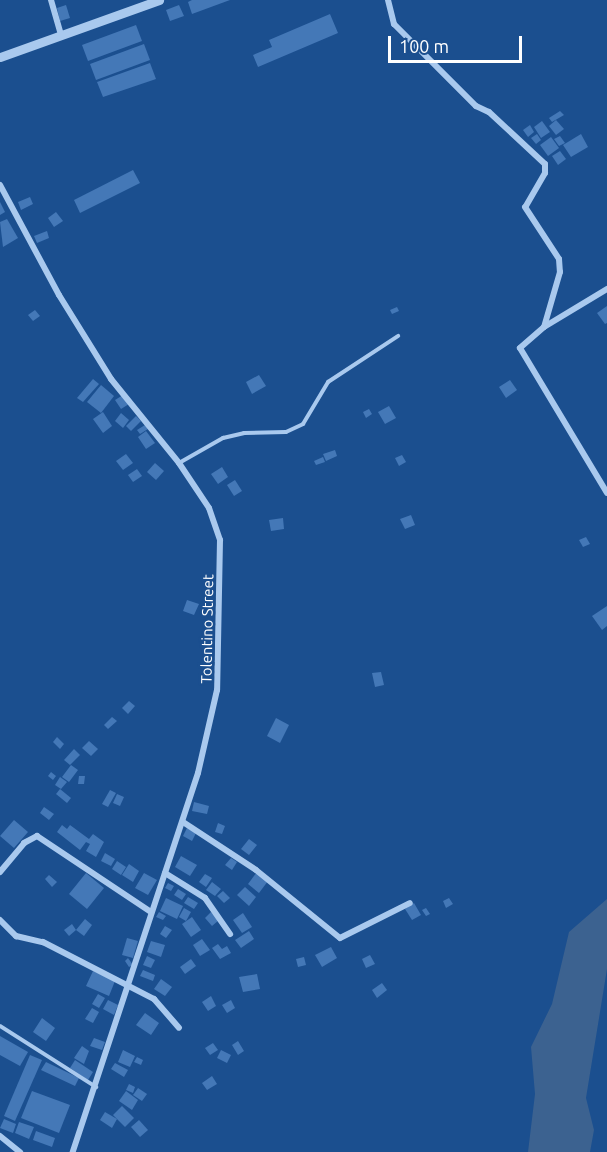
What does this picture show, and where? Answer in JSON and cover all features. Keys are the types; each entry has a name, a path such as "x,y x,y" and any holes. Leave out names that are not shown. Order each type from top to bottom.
{"street":[{"path":"51,0 61,34"},
{"path":"0,57 159,0"},
{"path":"388,0 394,24 476,106 489,112 545,164 545,173 525,207 561,264 544,327"},
{"name":"Tolentino Street","path":"0,185 59,295 111,379 179,463 216,524 220,562 218,690 183,822 73,1152"},
{"path":"607,289 544,327 520,348 607,494"},
{"path":"183,822 256,870 340,938 410,903"},
{"path":"0,872 24,843 37,836 152,912"},
{"path":"165,873 205,898 230,934"},
{"path":"0,920 22,939 43,942 154,999 179,1028"},
{"path":"0,1136 20,1152"}],"lane":[{"path":"179,463 223,438 244,433 286,432 303,424 328,382 398,336"},
{"path":"0,1026 96,1087"}],"water":[{"path":"607,899 607,969 586,1098 594,1130 590,1152 528,1152 535,1094 531,1047 552,1004 569,932"}],"building":[{"path":"192,0 230,0 192,14 188,2"},
{"path":"66,5 70,18 60,21 57,8"},
{"path":"179,5 184,16 170,21 166,10"},
{"path":"330,14 338,33 258,67 253,55 272,47 269,40"},
{"path":"136,25 142,41 88,61 82,45"},
{"path":"144,44 150,60 96,80 90,64"},
{"path":"150,63 156,79 103,97 97,82"},
{"path":"560,111 564,115 552,122 549,118"},
{"path":"556,120 564,129 556,135 549,126"},
{"path":"542,121 550,132 541,138 534,127"},
{"path":"530,125 534,132 528,137 523,130"},
{"path":"537,134 541,140 536,144 531,138"},
{"path":"581,134 588,147 571,157 563,145"},
{"path":"560,136 565,143 559,146 554,139"},
{"path":"551,137 559,148 548,156 540,145"},
{"path":"560,151 566,159 558,165 552,156"},
{"path":"133,170 140,183 80,213 74,200"},
{"path":"30,197 33,204 21,210 18,202"},
{"path":"0,202 5,212 0,215"},
{"path":"56,212 63,221 54,227 48,218"},
{"path":"7,219 18,238 3,247 0,222"},
{"path":"47,231 49,238 37,243 34,236"},
{"path":"607,306 607,323 605,324 597,313"},
{"path":"397,307 399,311 392,314 390,310"},
{"path":"35,310 40,316 33,321 28,315"},
{"path":"259,375 266,386 252,394 246,382"},
{"path":"93,379 99,384 83,402 77,398"},
{"path":"510,380 517,390 506,398 499,387"},
{"path":"101,385 114,396 101,413 87,402"},
{"path":"123,395 129,404 121,409 115,400"},
{"path":"389,406 396,418 385,424 378,412"},
{"path":"369,409 372,414 366,418 363,412"},
{"path":"103,412 112,426 103,433 93,419"},
{"path":"121,413 129,420 123,428 115,421"},
{"path":"136,416 141,421 131,431 126,426"},
{"path":"145,425 148,429 140,434 137,430"},
{"path":"146,431 155,443 146,449 138,437"},
{"path":"335,450 337,456 326,461 323,454"},
{"path":"126,454 133,463 123,470 116,461"},
{"path":"402,455 406,462 399,466 395,458"},
{"path":"323,457 325,462 316,465 314,461"},
{"path":"155,463 164,471 156,480 147,472"},
{"path":"222,467 228,477 218,484 211,474"},
{"path":"137,469 142,476 133,482 128,475"},
{"path":"235,480 242,491 234,496 227,485"},
{"path":"411,515 415,525 405,529 400,519"},
{"path":"283,518 284,529 271,531 269,520"},
{"path":"586,537 590,544 583,547 579,540"},
{"path":"187,600 199,604 194,615 183,611"},
{"path":"607,606 607,626 602,630 592,616"},
{"path":"381,672 384,685 375,687 372,673"},
{"path":"129,701 135,706 128,714 122,708"},
{"path":"112,717 117,721 108,729 104,725"},
{"path":"276,718 289,725 280,743 267,736"},
{"path":"57,737 64,744 60,749 53,742"},
{"path":"89,741 98,749 91,756 82,748"},
{"path":"74,749 80,755 70,765 64,760"},
{"path":"71,765 78,770 69,782 62,777"},
{"path":"51,772 56,776 53,780 48,776"},
{"path":"79,776 85,776 84,784 78,784"},
{"path":"60,777 67,782 61,789 55,785"},
{"path":"60,789 71,798 67,803 56,794"},
{"path":"110,790 116,793 108,807 102,804"},
{"path":"117,794 124,797 120,806 113,803"},
{"path":"194,802 209,806 207,814 192,811"},
{"path":"44,807 54,814 49,820 40,813"},
{"path":"14,820 28,832 14,848 0,836"},
{"path":"218,823 225,826 222,834 215,832"},
{"path":"62,825 67,829 70,825 89,839 93,834 104,842 96,857 86,851 90,844 86,842 80,850 57,832"},
{"path":"187,828 196,833 192,841 183,836"},
{"path":"249,839 257,845 249,855 241,849"},
{"path":"105,853 115,859 111,866 101,861"},
{"path":"181,856 197,865 190,876 175,867"},
{"path":"231,858 237,862 232,870 225,865"},
{"path":"117,861 126,867 121,875 112,869"},
{"path":"129,864 139,871 133,882 122,875"},
{"path":"257,872 268,881 259,893 248,884"},
{"path":"86,873 104,888 87,909 69,894"},
{"path":"144,873 157,880 148,895 135,888"},
{"path":"205,874 212,878 206,887 199,882"},
{"path":"49,875 57,882 52,887 45,879"},
{"path":"212,882 221,889 215,896 206,890"},
{"path":"168,883 174,886 171,891 165,888"},
{"path":"245,887 256,897 249,906 237,895"},
{"path":"178,889 186,894 182,900 174,895"},
{"path":"223,891 230,898 224,903 217,896"},
{"path":"188,897 198,903 194,909 184,903"},
{"path":"166,898 183,906 177,919 160,911"},
{"path":"449,898 453,904 446,908 443,901"},
{"path":"414,903 421,915 412,920 405,909"},
{"path":"184,908 191,912 186,921 179,917"},
{"path":"426,908 430,914 426,916 422,910"},
{"path":"159,912 166,916 163,920 156,917"},
{"path":"211,912 219,920 212,926 205,918"},
{"path":"243,913 252,927 242,933 233,920"},
{"path":"192,917 201,930 191,937 182,924"},
{"path":"85,919 92,925 84,936 76,930"},
{"path":"72,924 76,930 69,936 64,930"},
{"path":"165,926 172,930 166,938 160,934"},
{"path":"249,931 254,939 241,948 235,940"},
{"path":"127,938 138,941 133,958 122,955"},
{"path":"202,939 210,950 200,956 193,945"},
{"path":"151,941 165,945 161,957 147,952"},
{"path":"218,944 222,949 227,946 231,953 220,959 212,948"},
{"path":"331,947 337,958 322,967 315,955"},
{"path":"370,955 375,964 366,968 362,959"},
{"path":"147,956 155,960 151,968 143,965"},
{"path":"304,957 306,965 298,967 296,959"},
{"path":"128,958 133,965 129,967 125,961"},
{"path":"191,959 196,966 185,974 180,967"},
{"path":"143,970 155,975 153,981 140,976"},
{"path":"93,971 115,981 109,996 86,986"},
{"path":"257,974 260,989 243,992 239,977"},
{"path":"161,979 172,987 165,996 154,989"},
{"path":"382,983 387,990 377,998 372,990"},
{"path":"98,994 105,998 99,1008 92,1004"},
{"path":"211,996 216,1006 208,1011 202,1002"},
{"path":"108,1000 118,1005 114,1015 103,1009"},
{"path":"231,1000 235,1008 227,1013 222,1005"},
{"path":"92,1008 99,1012 93,1023 85,1019"},
{"path":"145,1013 159,1023 151,1035 136,1025"},
{"path":"42,1018 55,1028 46,1041 33,1032"},
{"path":"0,1036 28,1052 20,1066 0,1055"},
{"path":"94,1038 105,1042 102,1050 90,1046"},
{"path":"238,1041 244,1051 238,1055 232,1045"},
{"path":"213,1043 218,1050 210,1055 205,1048"},
{"path":"82,1046 89,1051 84,1064 74,1058"},
{"path":"123,1050 135,1056 130,1067 118,1062"},
{"path":"221,1050 231,1055 227,1063 217,1058"},
{"path":"30,1055 42,1060 15,1121 4,1116"},
{"path":"137,1057 143,1060 141,1065 134,1062"},
{"path":"75,1060 93,1072 88,1080 70,1068"},
{"path":"46,1062 79,1078 75,1086 41,1070"},
{"path":"115,1063 128,1070 124,1077 111,1069"},
{"path":"212,1076 217,1084 207,1090 202,1083"},
{"path":"129,1084 135,1087 133,1093 126,1090"},
{"path":"138,1088 147,1094 142,1101 133,1095"},
{"path":"32,1091 70,1105 59,1133 21,1118"},
{"path":"126,1091 138,1100 132,1110 119,1101"},
{"path":"122,1106 134,1118 125,1127 113,1115"},
{"path":"105,1112 117,1119 112,1128 100,1120"},
{"path":"4,1119 16,1124 13,1133 0,1128"},
{"path":"139,1120 148,1130 140,1137 131,1127"},
{"path":"19,1122 34,1127 29,1139 15,1133"},
{"path":"36,1131 55,1138 52,1147 33,1140"}]}
